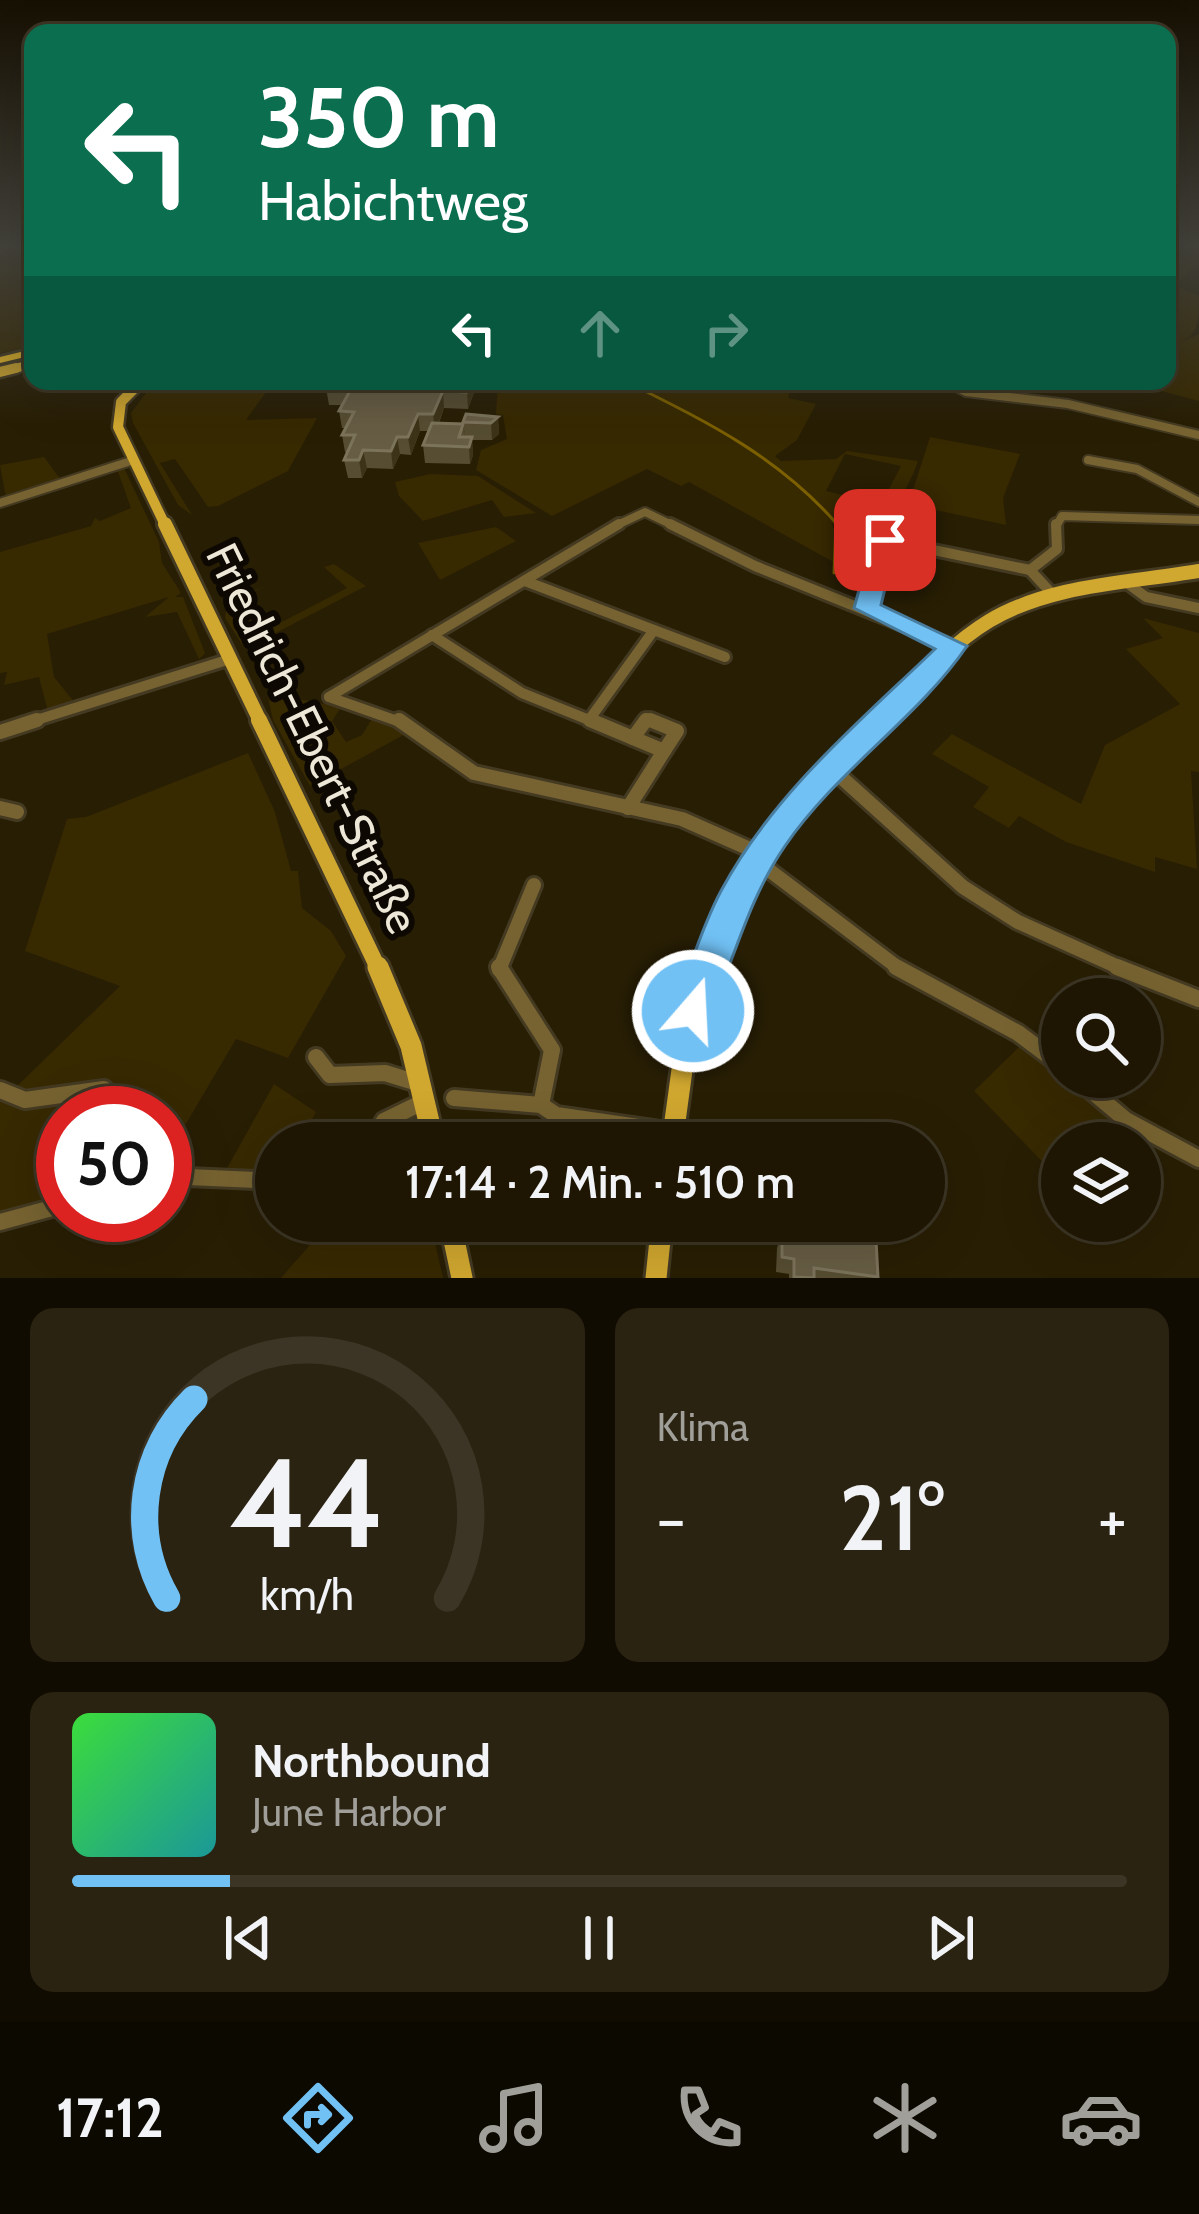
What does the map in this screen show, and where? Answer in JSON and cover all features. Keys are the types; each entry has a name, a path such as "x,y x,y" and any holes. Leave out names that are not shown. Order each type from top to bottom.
{"main road":[{"name":"Friedrich-Ebert-Straße","path":"133,390 121,402 117,420 227,660 384,980 429,1122"},
{"path":"675,1122 693,1011 721,929 759,857 831,768 954,646 1001,614 1054,596 1199,571"},
{"path":"455,1242 462,1278"},
{"path":"656,1278 660,1242"}],"street":[{"path":"963,390 1068,404 1199,435"},
{"path":"0,502 134,460"},
{"path":"1088,460 1137,469 1199,502"},
{"path":"954,646 754,566 645,512 599,534 328,697 394,717 474,773 682,819 759,857 886,962 1018,1033 1041,1050"},
{"path":"1030,570 1057,549 1058,518 1199,520"},
{"path":"867,608 885,540 1030,570 1054,596"},
{"path":"525,581 725,657"},
{"path":"1127,583 1146,597 1199,608"},
{"path":"592,722 654,630"},
{"path":"432,635 522,692 664,751"},
{"path":"0,732 227,660"},
{"path":"628,808 677,731 647,719 633,738"},
{"path":"831,768 958,884 997,910 1064,946 1199,999"},
{"path":"0,808 16,812"},
{"path":"534,885 498,969 552,1050 541,1105"},
{"path":"316,1057 330,1075 385,1072 423,1093 383,1122"},
{"path":"0,1090 25,1100 36,1098"},
{"path":"454,1098 541,1105 556,1115 591,1122"},
{"path":"1100,1098 1126,1120 1199,1159"},
{"path":"192,1173 255,1179"},
{"path":"0,1222 36,1212"}],"shaded area":[{"path":"0,305 24,305 24,348 0,353"},
{"path":"1176,305 1198,305 1195,329 1176,343"},
{"path":"1199,334 1199,401 1158,390 1176,390 1176,344"},
{"path":"148,390 268,390 246,420 317,418 288,471 218,506 208,507 175,459 160,463 192,515 178,505 131,413"},
{"path":"497,390 790,390 788,398 816,404 797,440 775,456 781,461 836,459 847,451 918,461 887,534 832,524 848,570 689,482 681,486 647,469 552,516 476,470 481,450 507,439 503,415 496,414","holes":["845,454 901,466 881,504 826,491"]},
{"path":"930,437 1020,454 1003,498 1006,525 902,503 914,487"},
{"path":"44,457 61,480 6,498 0,465"},
{"path":"124,468 159,542 162,563 181,593 175,597 183,597 205,653 199,659 177,612 145,617 169,597 47,634 54,677 75,703 48,712 39,677 4,685 7,672 0,673 0,552 91,526 95,518 100,521 131,508 117,469"},
{"path":"430,474 478,476 536,513 504,517 492,500 423,521 399,496 395,482"},
{"path":"496,527 516,541 440,580 418,543"},
{"path":"334,564 366,586 245,649 225,618 228,598 268,586 240,596 276,625 347,588 324,567"},
{"path":"1143,618 1199,633 1199,772 1191,771 1197,869 1155,857 1155,872 1066,842 1019,816 1009,828 973,807 989,787 932,754 952,734 1081,804 1105,745 1180,704 1126,649 1163,638"},
{"path":"267,693 341,707 332,721 346,742 362,735 375,714 409,732 310,786 273,720"},
{"path":"248,753 275,812 291,871 298,871 302,908 331,931 346,956 288,1058 236,1039 192,1114 192,1086 36,1086 36,1095 29,1096 12,1091 120,986 25,951 67,819 86,817"},
{"path":"1021,1045 1041,1060 1041,1098 1090,1098 1122,1122 1041,1122 1041,1160 974,1091"},
{"path":"274,1084 316,1112 311,1122 255,1122 255,1171 226,1170"},
{"path":"36,1095 36,1205 0,1216 0,1096"},
{"path":"313,1242 435,1242 443,1278 281,1278"}],"building":[{"path":"350,390 468,390 443,391 433,414 418,414 408,437 397,437 391,451 363,450 359,460 344,460 355,435 342,435 354,412 339,411"},
{"path":"466,414 498,417 491,423 463,422"},
{"path":"432,423 463,424 459,437 472,437 469,447 423,445"},
{"path":"782,1242 876,1242 878,1277 814,1268 814,1278 794,1277 794,1259 782,1257"}],"waterway":[{"path":"643,390 743,444 814,500 836,523 834,573"}],"route":[{"path":"693,1011 735,898 774,835 831,768 954,646 867,608 885,540"}]}
